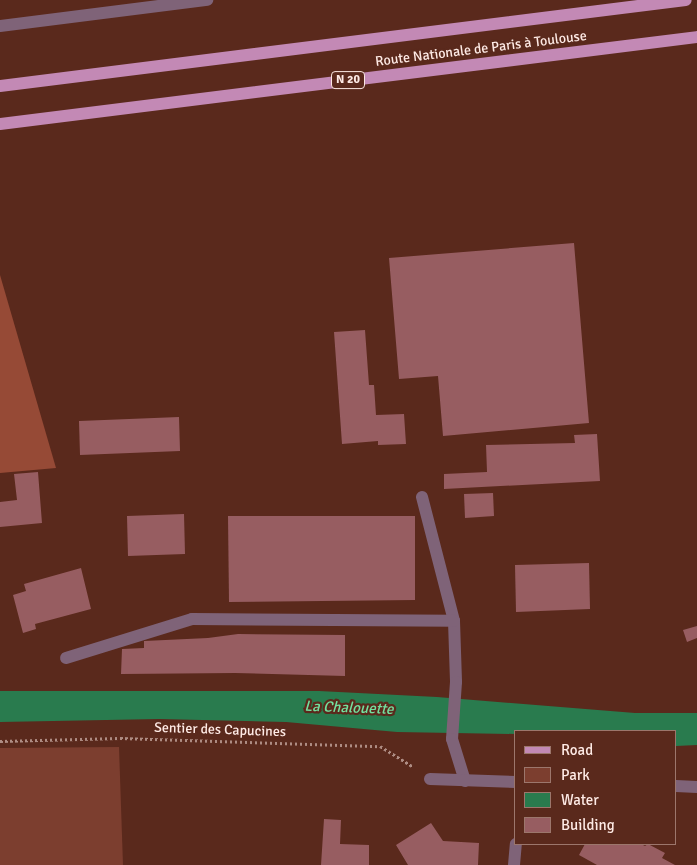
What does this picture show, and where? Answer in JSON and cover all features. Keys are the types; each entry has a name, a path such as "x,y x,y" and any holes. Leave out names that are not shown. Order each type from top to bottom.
{"main road":[{"name":"Route Nationale de Paris à Toulouse","path":"0,86 686,0"},
{"name":"Route Nationale de Paris à Toulouse","path":"0,124 697,37"}],"street":[{"path":"0,26 207,0"},
{"path":"422,497 454,621 456,682 452,739 465,781"},
{"path":"66,658 192,619 454,621"},
{"path":"430,779 514,782"},
{"path":"677,786 697,787"},
{"path":"514,865 516,845"}],"path":[{"name":"Sentier des Capucines","path":"0,741 120,738 380,746 430,779"}],"green space":[{"path":"119,747 123,865 0,865 0,748"}],"shaded area":[{"path":"0,275 56,468 0,473"}],"water":[{"name":"La Chalouette","path":"0,691 319,691 437,697 635,713 697,713 697,745 677,746 677,730 514,730 514,734 397,732 286,722 159,719 0,722"}],"building":[{"path":"574,243 589,423 443,436 438,376 399,379 389,258"},
{"path":"365,330 369,385 374,385 376,415 404,414 406,444 378,445 378,441 342,444 334,332"},
{"path":"179,417 180,451 80,455 79,421"},
{"path":"597,434 600,481 444,489 444,474 487,472 486,445 575,443 574,435"},
{"path":"38,472 42,523 0,527 0,502 17,500 14,474"},
{"path":"493,493 494,516 465,518 464,494"},
{"path":"184,514 185,554 128,556 127,516"},
{"path":"228,516 415,516 415,600 229,602"},
{"path":"589,563 590,609 516,612 515,565"},
{"path":"81,568 91,609 35,624 36,629 23,633 13,595 26,591 24,584"},
{"path":"697,626 697,638 687,642 683,630"},
{"path":"238,634 345,635 345,676 235,673 121,674 122,649 144,648 144,641 208,638"},
{"path":"324,819 341,820 340,844 369,845 369,865 321,865"},
{"path":"431,823 443,841 479,843 478,865 408,865 396,845"},
{"path":"584,845 650,845 665,853 662,858 675,865 597,865 579,855"}]}
